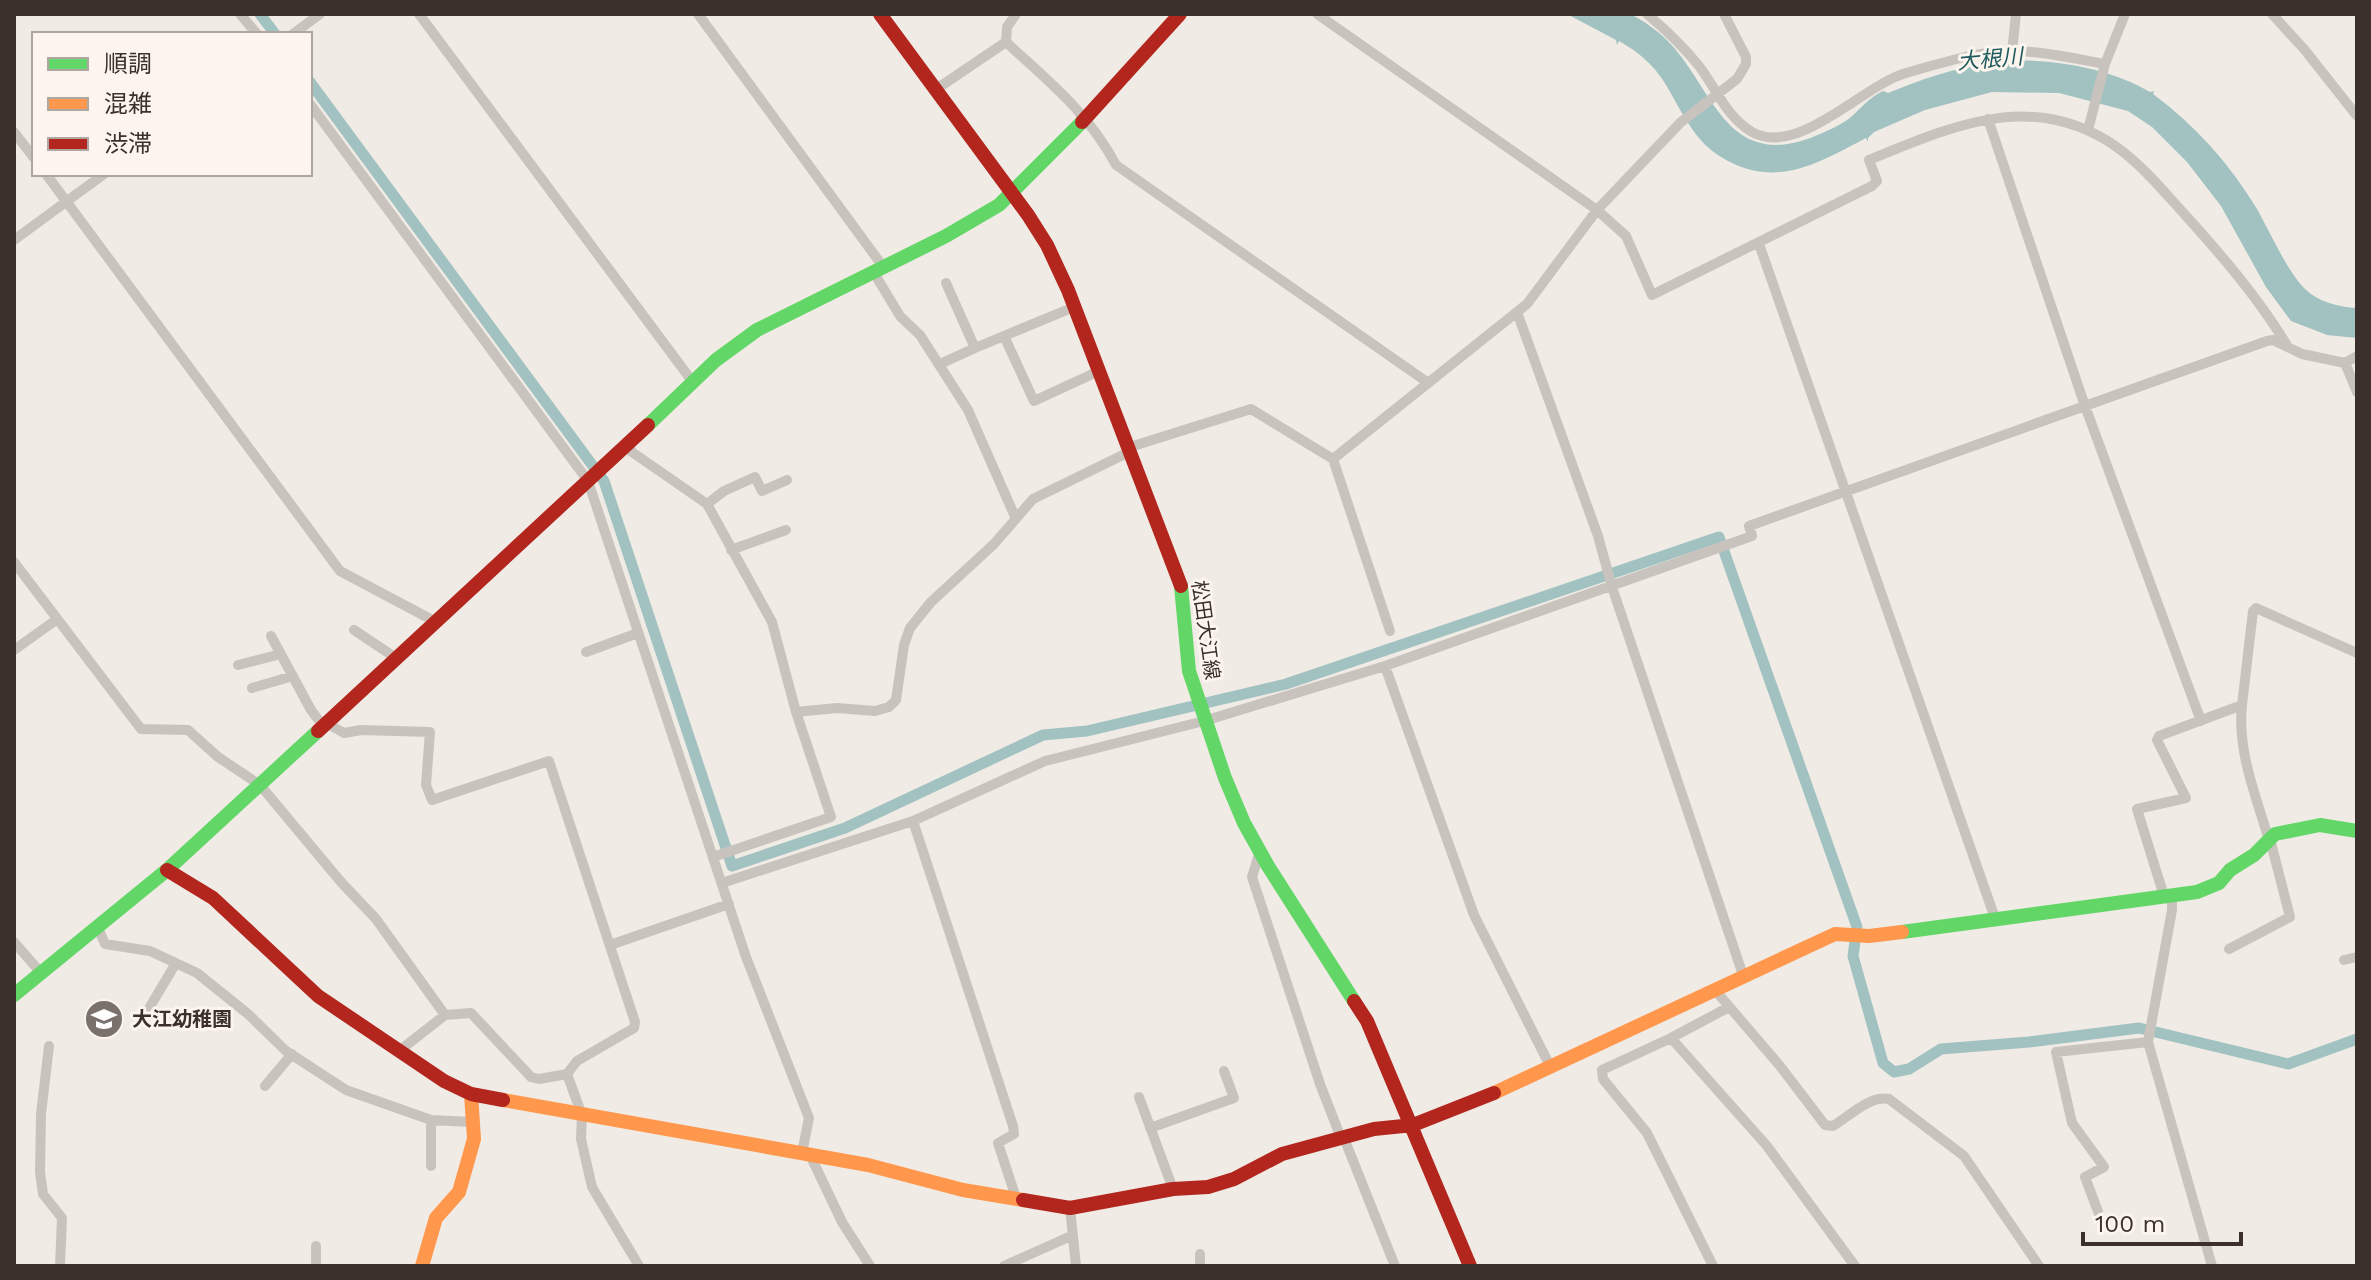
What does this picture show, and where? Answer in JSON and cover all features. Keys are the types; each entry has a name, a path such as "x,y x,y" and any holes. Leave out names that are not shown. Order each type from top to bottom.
{"street":[{"path":"240,14 255,32"},
{"path":"296,32 320,14"},
{"path":"419,14 692,381"},
{"path":"698,14 879,270 900,316 920,335 940,364 968,410 1016,519"},
{"name":"松田大江線","path":"880,14 1047,245 1177,569 1184,596 1189,671 1225,778 1260,851 1367,1021 1470,1266"},
{"path":"1006,42 1007,27 1016,14"},
{"path":"14,995 167,870 607,464 692,381 757,330 879,270 999,205 1087,117 1180,14"},
{"path":"1317,14 1597,210 1626,236 1652,295 1872,186 1877,181 1869,160 1945,129 1988,119 2030,115 2054,118 2088,130 2117,147 2158,185 2239,275 2290,350"},
{"path":"1647,14 1674,37 1733,116 1753,133 1778,137 1811,128 1840,112 1873,87 1903,74 1997,51 2051,54 2105,64"},
{"path":"1333,459 1527,304 1597,210 1681,122 1737,79 1746,64 1742,47 1724,14"},
{"path":"2012,52 2016,14"},
{"path":"2088,130 2105,64 2125,14"},
{"path":"2272,14 2357,116"},
{"path":"935,90 1006,42"},
{"path":"1006,42 1087,117 1102,137 1116,165 1427,382"},
{"path":"312,107 589,480 729,904 766,1011 809,1118 806,1154 863,1264"},
{"path":"1988,119 2085,406 2201,721"},
{"path":"14,132 32,155"},
{"path":"48,176 340,571 436,622"},
{"path":"14,240 101,176"},
{"path":"1759,244 1996,921"},
{"path":"946,283 975,348"},
{"path":"940,364 1074,307"},
{"path":"1517,312 1598,536 1612,587 1744,978"},
{"path":"1004,336 1034,401 1099,371"},
{"path":"722,883 913,821 1045,761 1385,666 1612,587 1752,536 1749,526 2267,341 2273,340 2290,350 2345,363 2357,356"},
{"path":"2345,363 2357,392"},
{"path":"796,712 837,708 875,711 889,707 896,700 904,645 910,628 931,602 994,544 1033,499 1131,449 1251,409 1333,459 1390,631"},
{"path":"627,445 632,452 707,504 772,622 796,712 831,817 713,857"},
{"path":"707,504 724,491 755,477 762,491 787,480"},
{"path":"731,550 786,530"},
{"path":"14,562 141,729 188,730 218,757 260,785 376,919 445,1015"},
{"path":"2229,949 2290,917 2244,753 2240,724 2253,611 2256,608 2357,653"},
{"path":"14,650 56,620"},
{"path":"354,630 396,658"},
{"path":"586,652 638,633"},
{"path":"271,636 311,710 324,724 344,733 361,730 430,732 426,785 432,800 549,761 635,1022 634,1028 577,1061 567,1074 539,1079 531,1077 471,1013 445,1015 399,1051"},
{"path":"238,665 281,654"},
{"path":"1385,666 1474,915 1551,1068"},
{"path":"252,688 293,676"},
{"path":"2212,1266 2148,1042 2172,910 2137,809 2186,798 2157,740 2159,736 2242,705"},
{"path":"913,821 1013,1126 1014,1134 998,1143 1016,1198"},
{"path":"167,870 213,898 318,996 444,1081 471,1094 868,1165 963,1190 1070,1208 1173,1189 1208,1187 1234,1179 1282,1154 1374,1129 1413,1125 1551,1068 1835,934 1869,936 2197,892 2219,883 2230,870 2254,855 2275,834 2320,825 2357,831"},
{"path":"1260,851 1252,877 1320,1084 1395,1266"},
{"path":"610,945 729,904"},
{"path":"98,928 105,944 150,951 208,981 292,1054 346,1090 431,1120 471,1122"},
{"path":"14,942 41,973"},
{"path":"2344,960 2357,957"},
{"path":"145,1015 176,963"},
{"path":"1715,990 1825,1125 1833,1126 1881,1097 1889,1099 1964,1156 2039,1266"},
{"path":"1713,1266 1647,1133 1603,1079 1602,1070 1729,1007"},
{"path":"1671,1038 1767,1146 1855,1266"},
{"path":"2102,1222 2085,1177 2104,1167 2072,1123 2056,1052 2148,1042"},
{"path":"49,1046 41,1114 40,1172 43,1194 62,1218 60,1266"},
{"path":"265,1086 292,1054"},
{"path":"1150,1128 1234,1098 1224,1071"},
{"path":"567,1074 582,1115 581,1139 592,1187 639,1266"},
{"path":"422,1266 436,1218 459,1192 474,1139 471,1094"},
{"path":"1139,1097 1173,1189"},
{"path":"431,1120 431,1166"},
{"path":"1070,1208 1076,1266"},
{"path":"1004,1266 1071,1236"},
{"path":"316,1246 316,1266"},
{"path":"1200,1254 1200,1266"}],"water":[{"name":"大根川","path":"1621,13 1631,15 1654,29 1674,47 1719,113 1736,130 1756,142 1781,145 1813,137 1847,120 1883,91 1888,93 1937,75 1989,63 2029,61 2072,65 2154,91 2153,94 2211,146 2235,176 2257,209 2285,262 2305,289 2329,303 2357,308 2357,338 2327,335 2291,321 2266,287 2221,206 2187,162 2152,127 2128,111 2059,93 1992,92 1925,110 1874,132 1868,142 1866,138 1799,169 1765,172 1747,169 1712,151 1699,138 1649,63 1619,41 1617,45 1616,40 1567,14"}],"waterway":[{"path":"260,14 274,32"},
{"path":"312,85 604,481 732,866 845,828 1043,735 1087,731 1286,684 1719,537 1857,927 1853,956 1883,1063 1894,1072 1909,1069 1941,1049 2139,1028 2288,1064 2357,1039"}],"traffic: fast":[{"path":"648,425 716,360 757,330 946,236 999,205 1082,122"},
{"path":"1181,586 1189,671 1225,778 1244,823 1268,866 1354,1001"},
{"path":"14,995 167,870 318,731"},
{"path":"1902,932 2197,892 2219,883 2230,870 2254,855 2275,834 2320,825 2357,831"}],"traffic: slow":[{"path":"1494,1093 1835,934 1869,936 1902,932"},
{"path":"422,1266 436,1218 459,1192 474,1139 471,1094"},
{"path":"503,1100 868,1165 963,1190 1023,1200"}],"traffic: jam":[{"path":"880,14 1047,245 1068,290 1181,586"},
{"path":"1082,122 1180,14"},
{"path":"318,731 648,425"},
{"path":"167,870 213,898 318,996 444,1081 471,1094 503,1100"},
{"path":"1354,1001 1367,1021 1470,1266"},
{"path":"1023,1200 1070,1208 1173,1189 1208,1187 1234,1179 1282,1154 1374,1129 1413,1125 1494,1093"}],"place":[{"name":"大江幼稚園","path":"104,1019"}]}
